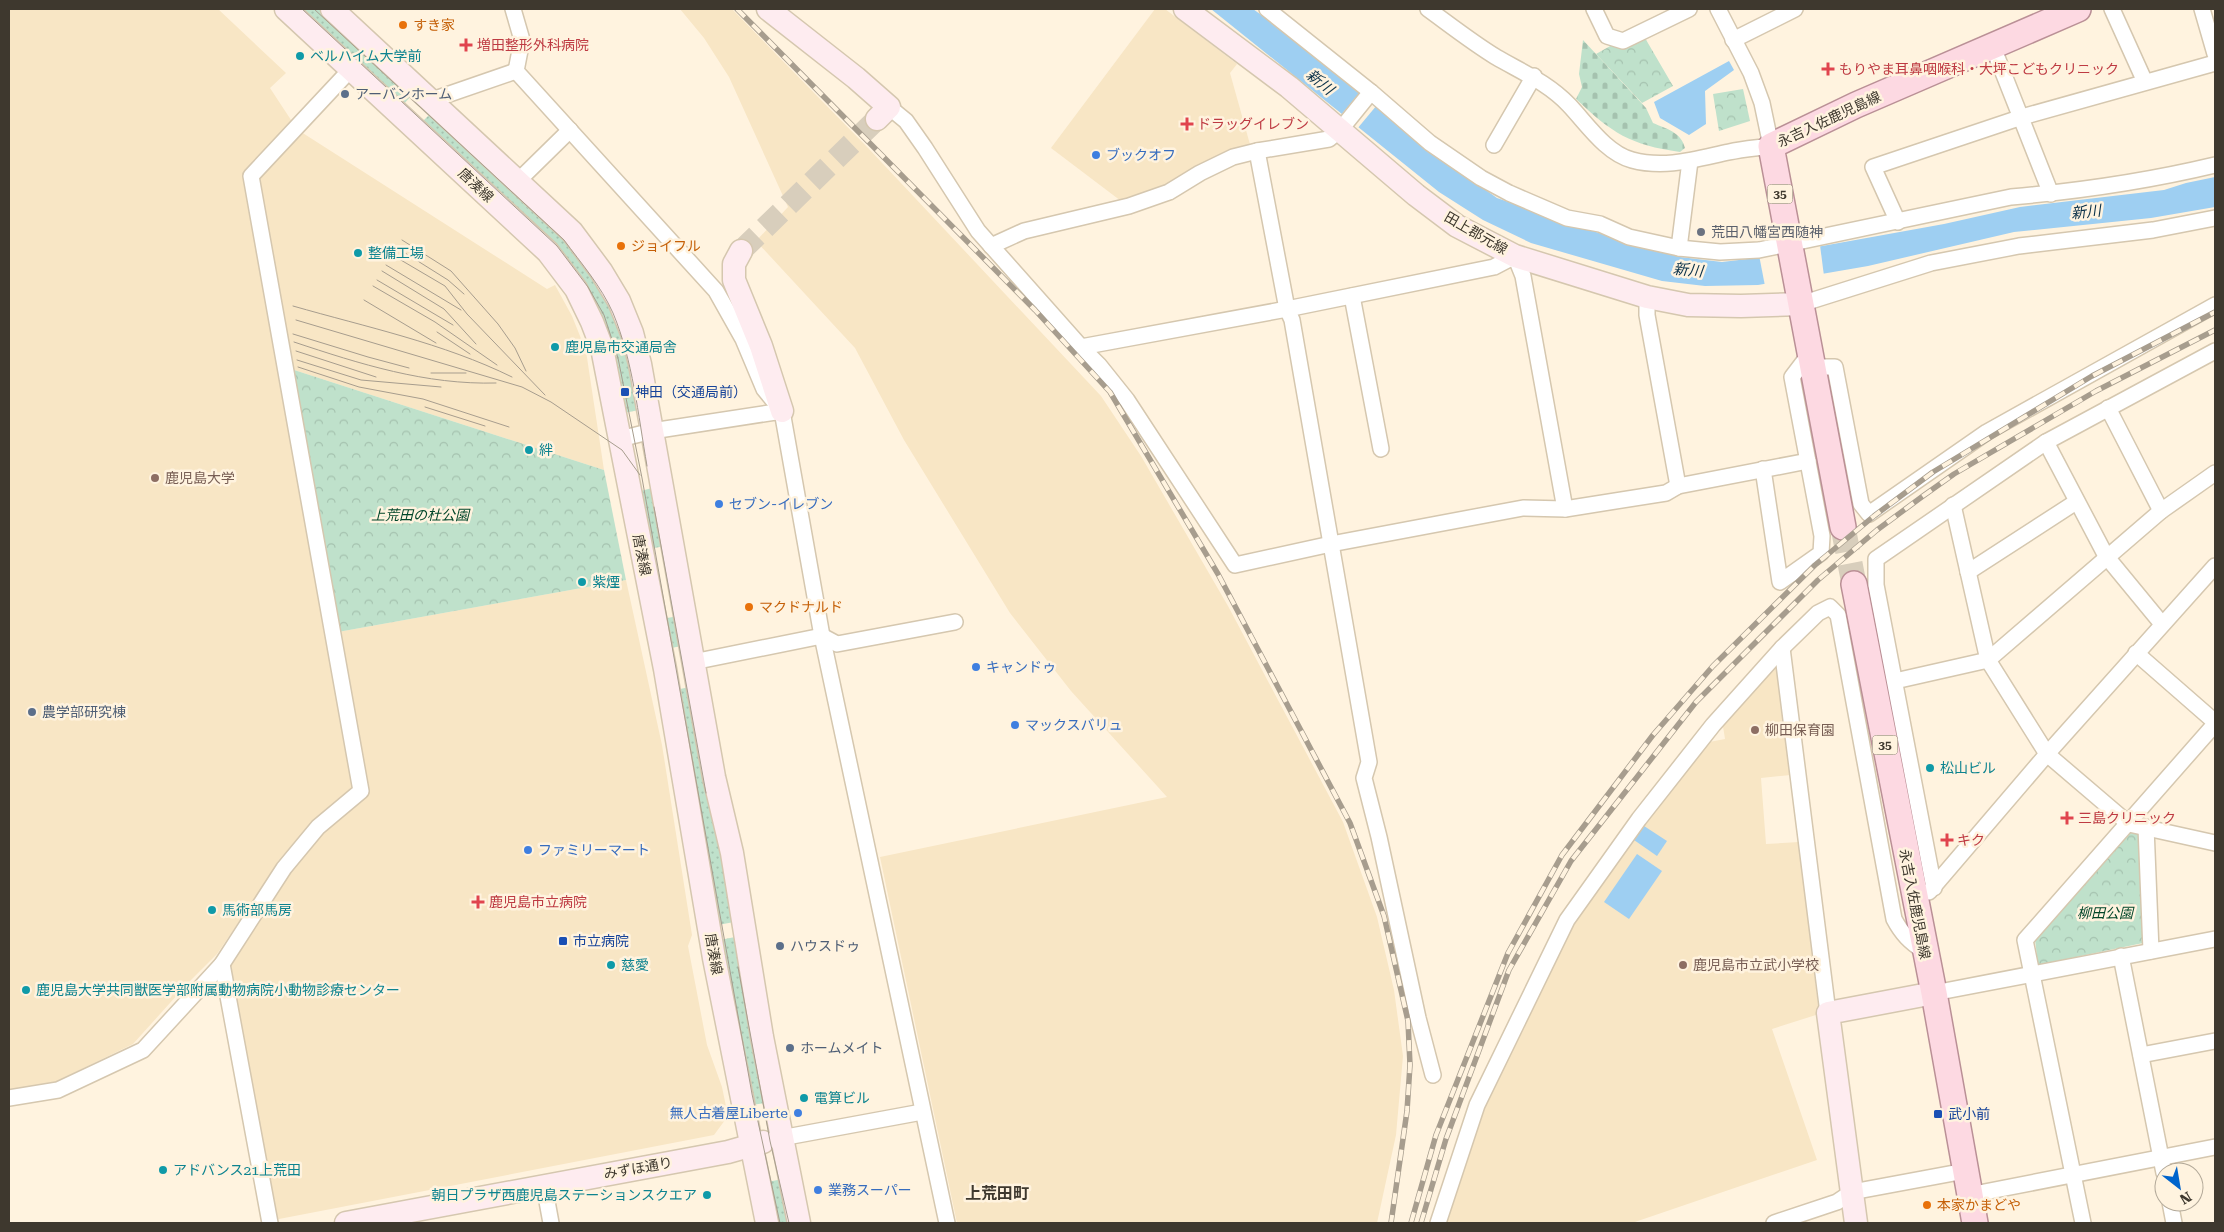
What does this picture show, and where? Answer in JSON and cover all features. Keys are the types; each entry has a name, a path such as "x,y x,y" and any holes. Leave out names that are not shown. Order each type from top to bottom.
{"main road":[{"name":"永吉入佐鹿児島線","path":"1842,527 1771,146 1856,105 1993,47 2047,16 2078,9"},
{"name":"永吉入佐鹿児島線","path":"1854,584 1915,906 1934,993 1975,1223"}],"street":[{"name":"唐湊線","path":"286,9 548,252 576,289 592,322 602,348 665,669 714,958 750,1146 767,1223"},
{"path":"332,9 572,232 601,271 619,301 632,333 652,431 714,777 732,853 781,1138 799,1223"},
{"path":"513,9 522,40 516,71"},
{"path":"768,9 856,78 883,113 906,121 978,231 1081,347 1100,365 1127,400 1235,565 1331,544 1523,508 1565,509 1666,493 1678,486 1808,461"},
{"name":"田上郡元線","path":"1185,9 1288,86 1341,129 1416,195 1456,226 1515,256 1647,297 1688,305 1801,304"},
{"path":"1268,9 1371,92 1430,143 1481,178 1509,193 1567,218 1600,224 1629,237 1679,248 1720,252 1759,250 2011,197 2051,194 2159,179 2215,165"},
{"path":"1428,9 1496,57 1534,76 1568,104 1599,138 1614,150 1630,160 1659,164 1690,161 1771,146 1766,112 1751,74 1718,9"},
{"path":"1594,9 1607,36 1623,41 1689,9"},
{"path":"1733,40 1795,9"},
{"path":"2112,9 2145,82"},
{"path":"2202,9 2215,54"},
{"path":"1993,47 2051,194"},
{"path":"1898,222 1873,168 2022,117 2215,63"},
{"path":"9,1098 58,1090 143,1050 222,964 284,868 318,827 361,791 251,176 351,69"},
{"path":"432,100 516,71"},
{"path":"516,71 716,291 743,339 764,390 782,411"},
{"path":"1494,145 1534,76"},
{"path":"991,246 1030,229 1130,206 1169,192 1200,173 1233,158 1257,151 1329,139 1341,129 1371,92"},
{"path":"518,181 570,130"},
{"path":"1257,151 1288,309 1292,320 1369,762 1364,778 1379,837 1418,1018 1433,1074"},
{"path":"1679,248 1690,161"},
{"path":"1801,304 1931,263 2019,246 2153,230 2215,218"},
{"path":"741,251 734,264 734,280 761,346 782,411 822,636 946,1223"},
{"path":"1081,347 1288,309 1494,267 1515,256 1523,276 1565,509"},
{"path":"1352,296 1381,449"},
{"path":"1647,297 1647,315 1678,486"},
{"path":"1762,469 1780,582 1821,553 1822,536 1792,377 1812,360 1835,367 1861,504 1869,514 1987,432 2215,305"},
{"path":"1934,888 1876,585 1876,559 2046,442 2215,351"},
{"path":"2108,408 2161,511"},
{"path":"620,439 652,431 782,411"},
{"path":"2046,442 2106,556 2162,624"},
{"path":"1894,681 1988,660 2106,556 2161,511 2215,473"},
{"path":"1968,572 2076,502"},
{"path":"1953,505 1988,660 2047,754 2128,824 2215,843"},
{"path":"1915,906 1934,888 2047,754 2215,566"},
{"path":"1438,1223 1477,1105 1567,920 1639,819 1707,733 1782,648 1818,613 1830,607 1838,615 1894,919 1903,935 1912,944 1924,951"},
{"path":"693,662 822,636 837,644 955,622"},
{"path":"1782,648 1856,1223"},
{"path":"2083,1223 2074,1173 2030,974 2025,940 2215,723 2136,653"},
{"path":"2146,828 2151,951"},
{"path":"1828,1013 2215,939"},
{"path":"2121,956 2162,1162"},
{"path":"222,964 270,1223"},
{"path":"2141,1055 2215,1041"},
{"path":"781,1138 922,1112"},
{"name":"みずほ通り","path":"346,1223 728,1152 781,1138"},
{"path":"2172,1162 2215,1147"},
{"path":"1774,1223 1836,1202 1852,1192 2154,1166"},
{"path":"544,1185 551,1223"}],"shaded area":[{"name":"鹿児島大学","path":"9,9 218,9 286,73 270,88 293,123 246,176 353,787 310,824 278,861 217,954 133,1044 53,1083 9,1090"},
{"path":"680,9 732,9 869,149 1101,396 1141,456 1228,606 1343,822 1377,917 1394,990 1403,1056 1396,1135 1377,1223 957,1223 880,857 1167,797 1071,691 1010,613 904,440 855,348 756,241 788,207 729,77 704,38"},
{"path":"1155,9 1165,9 1237,64 1230,73 1251,148 1125,204 1051,148"},
{"path":"298,130 547,289 555,285 572,316 586,351 604,470 291,369 256,178"},
{"name":"鹿児島市立病院","path":"626,580 662,745 692,935 688,946 707,1045 722,1087 728,1116 714,1135 279,1219 274,1217 228,961 291,869 324,832 369,792 338,632"},
{"name":"鹿児島市立武小学校","path":"1771,667 1778,669 1791,775 1761,778 1766,844 1799,842 1819,1014 1772,1029 1817,1160 1632,1223 1443,1223 1483,1105 1527,1010 1575,921 1667,788 1704,743 1725,739 1722,720"}],"green space":[{"path":"296,9 319,9 413,94 402,106"},
{"path":"1645,38 1673,86 1642,103 1596,54 1612,45 1623,49"},
{"path":"1583,40 1646,108 1653,123 1677,135 1685,148 1680,152 1663,149 1648,146 1623,136 1600,121 1576,99 1582,87 1579,74"},
{"path":"1743,89 1750,121 1719,131 1713,94"},
{"path":"431,113 565,237 616,313 629,354 639,410 624,413 602,318 420,124"},
{"name":"上荒田の杜公園","path":"291,369 604,470 626,580 338,632"},
{"path":"652,488 665,546 649,549 637,492"},
{"path":"678,616 684,645 668,649 662,619"},
{"path":"690,687 734,922 718,925 675,690"},
{"name":"柳田公園","path":"2127,832 2139,833 2143,943 2038,965 2035,939"},
{"path":"735,937 766,1103 751,1105 720,940"},
{"path":"783,1179 792,1223 776,1223 767,1182"}],"water":[{"name":"新川","path":"1211,9 1253,9 1300,43 1428,149 1497,198 1631,244 1680,257 1722,262 1756,258 1944,224 2020,207 2164,190 2215,177 2215,207 2151,218 2014,232 1868,266 1758,285 1705,286 1662,281 1531,243 1483,220 1439,192"},
{"path":"1729,61 1734,70 1705,91 1706,124 1689,135 1660,118 1654,102"},
{"path":"1644,826 1667,841 1657,856 1634,840"},
{"path":"1637,854 1662,871 1629,919 1604,902"}],"pier":[{"path":"1361,91 1377,105 1357,129 1341,115"},
{"path":"1820,245 1824,276 1765,286 1759,255"}],"tunnel":[{"path":"741,251 877,119"},
{"path":"1843,527 1854,584"}],"tram line":[{"path":"302,9 557,246 588,287 604,315 618,358 642,478 752,1094 780,1223"},
{"path":"314,9 564,240 590,275 603,293 620,331 634,388 647,466"},
{"path":"402,240 451,271 498,324 515,348 526,371"},
{"path":"397,248 448,280 464,294"},
{"path":"394,256 445,286 467,314 545,395"},
{"path":"386,265 461,310"},
{"path":"382,271 444,309 476,344"},
{"path":"377,280 453,325"},
{"path":"373,286 435,322 497,365"},
{"path":"364,300 436,343"},
{"path":"293,306 432,345 512,377"},
{"path":"296,320 522,387 551,402 622,450 640,475"},
{"path":"437,332 470,354"},
{"path":"293,334 409,368"},
{"path":"294,342 394,372 444,381 496,383"},
{"path":"296,351 376,377"},
{"path":"297,360 361,380 441,387"},
{"path":"298,367 359,387 423,399 509,427"},
{"path":"431,373 466,373"},
{"path":"425,407 485,426"},
{"path":"654,507 706,793"},
{"path":"738,967 770,1141 789,1223"}],"railway":[{"path":"737,9 1035,310 1110,392 1218,574 1350,823 1384,916 1408,1021 1410,1065 1407,1111 1391,1223"},
{"path":"1411,1223 1436,1135 1508,953 1562,855 1653,735 1713,666 1815,565 1874,516 1933,472 2092,376 2215,312"},
{"path":"1421,1223 1446,1139 1509,970 1571,861 1696,702 1818,580 1877,530 1923,496 1954,474 2096,391 2215,330"}],"place":[{"name":"すき家","path":"403,25"},
{"name":"増田整形外科病院","path":"466,45"},
{"name":"ベルハイム大学前","path":"300,56"},
{"name":"もりやま耳鼻咽喉科・大坪こどもクリニック","path":"1828,69"},
{"name":"アーバンホーム","path":"345,94"},
{"name":"ドラッグイレブン","path":"1187,124"},
{"name":"ブックオフ","path":"1096,155"},
{"name":"荒田八幡宮西随神","path":"1701,232"},
{"name":"ジョイフル","path":"621,246"},
{"name":"整備工場","path":"358,253"},
{"name":"鹿児島市交通局舎","path":"555,347"},
{"name":"神田（交通局前）","path":"625,392"},
{"name":"絆","path":"529,450"},
{"name":"鹿児島大学","path":"155,478"},
{"name":"セブン-イレブン","path":"719,504"},
{"name":"紫煙","path":"582,582"},
{"name":"マクドナルド","path":"749,607"},
{"name":"キャンドゥ","path":"976,667"},
{"name":"農学部研究棟","path":"32,712"},
{"name":"マックスバリュ","path":"1015,725"},
{"name":"柳田保育園","path":"1755,730"},
{"name":"松山ビル","path":"1930,768"},
{"name":"三島クリニック","path":"2067,818"},
{"name":"キク","path":"1947,840"},
{"name":"ファミリーマート","path":"528,850"},
{"name":"鹿児島市立病院","path":"478,902"},
{"name":"馬術部馬房","path":"212,910"},
{"name":"市立病院","path":"563,941"},
{"name":"ハウスドゥ","path":"780,946"},
{"name":"慈愛","path":"611,965"},
{"name":"鹿児島市立武小学校","path":"1683,965"},
{"name":"鹿児島大学共同獣医学部附属動物病院小動物診療センター","path":"26,990"},
{"name":"ホームメイト","path":"790,1048"},
{"name":"電算ビル","path":"804,1098"},
{"name":"無人古着屋Liberte","path":"798,1113"},
{"name":"武小前","path":"1938,1114"},
{"name":"アドバンス21上荒田","path":"163,1170"},
{"name":"業務スーパー","path":"818,1190"},
{"name":"朝日プラザ西鹿児島ステーションスクエア","path":"707,1195"},
{"name":"本家かまどや","path":"1927,1205"}],"district":[{"name":"上荒田町","path":"997,1193"}]}
